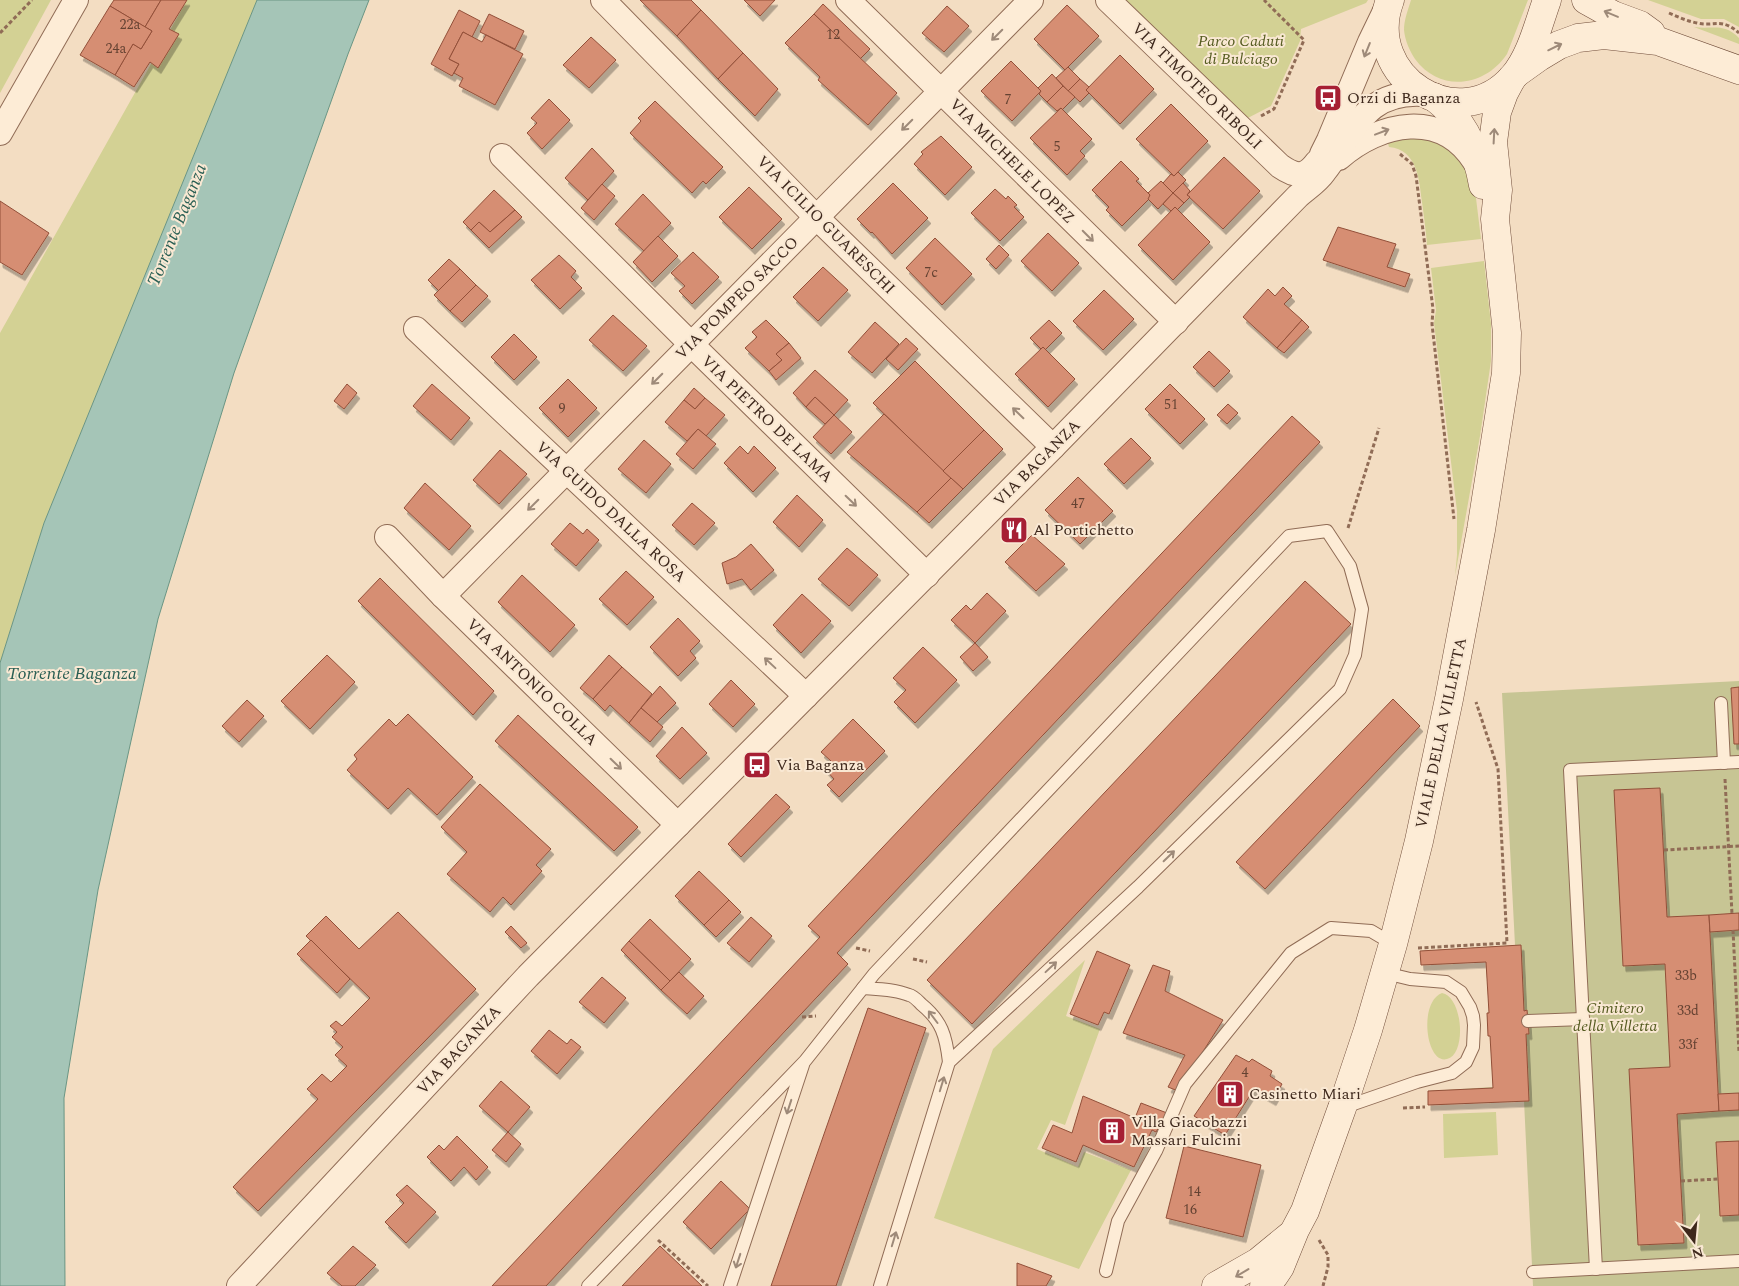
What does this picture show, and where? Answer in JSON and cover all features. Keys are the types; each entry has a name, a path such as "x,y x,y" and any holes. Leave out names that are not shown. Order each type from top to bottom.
{"street":[{"path":"0,133 76,0"},
{"name":"VIA ICILIO GUARESCHI","path":"603,0 816,217 1053,447"},
{"name":"VIA MICHELE LOPEZ","path":"848,0 1176,322"},
{"name":"VIA POMPEO SACCO","path":"443,596 1031,0"},
{"name":"VIA TIMOTEO RIBOLI","path":"1108,0 1239,127 1294,177 1298,186 1297,195 1294,200"},
{"name":"VIA BAGANZA","path":"239,1286 523,981 1053,447 1294,200 1354,127 1386,99 1401,94 1429,96 1446,101 1471,100 1495,92 1513,76 1526,57 1547,0"},
{"path":"1586,0 1608,12 1640,25 1667,44"},
{"name":"VIA BAGANZA","path":"1389,3 1385,31 1390,55 1403,77 1429,96"},
{"name":"VIA BAGANZA","path":"1322,165 1330,140 1370,42 1389,3"},
{"path":"1513,76 1549,50 1578,38 1604,35 1658,41 1739,70"},
{"name":"VIALE DELLA VILLETTA","path":"1264,1286 1280,1267 1295,1230 1305,1212 1342,1108 1385,973 1402,946 1419,841 1450,699 1504,390 1507,333 1495,220 1498,190 1494,151 1495,124 1500,102 1513,76"},
{"name":"VIALE DELLA VILLETTA","path":"1429,96 1454,115 1469,138 1476,154 1486,196 1495,220"},
{"path":"1287,170 1295,174 1302,174 1389,129 1419,126 1441,132 1461,145 1469,154 1482,176"},
{"name":"VIA PIETRO DE LAMA","path":"502,156 691,344 927,574"},
{"name":"VIA GUIDO DALLA ROSA","path":"416,329 806,696"},
{"name":"VIA ANTONIO COLLA","path":"387,538 443,596 678,825"},
{"name":"VIALE DELLA VILLETTA","path":"1216,1286 1258,1262 1295,1230"}],"lane":[{"path":"588,1286 805,1061 874,974 1288,536 1327,531 1350,566 1362,609 1355,655 1340,690 1138,887 949,1062"},
{"path":"1721,703 1724,763"},
{"path":"1596,1268 1570,770 1739,762"},
{"path":"1106,1271 1118,1222 1156,1151 1186,1084 1291,952 1331,928 1371,931 1402,946"},
{"path":"1342,1108 1416,1082 1447,1076 1466,1062 1473,1047 1474,1025 1470,1006 1461,992 1446,982 1410,979 1385,973"},
{"path":"863,988 890,990 911,995 935,1016 947,1040 949,1062 880,1286"},
{"path":"1528,1021 1583,1019"},
{"path":"1474,1025 1488,1024"},
{"path":"730,1286 805,1061"},
{"path":"1533,1272 1739,1261"}],"path":[{"path":"0,33 32,0"},
{"path":"1239,127 1274,110 1304,40 1264,0"},
{"path":"1663,11 1700,24 1723,23 1731,26 1739,33"},
{"path":"1389,129 1385,141 1387,149 1398,153 1408,160 1416,176 1433,309 1432,324 1455,526"},
{"path":"1346,536 1379,428"},
{"path":"1402,946 1507,943 1498,769 1474,696"},
{"path":"1724,763 1732,914"},
{"path":"1664,850 1739,846"},
{"path":"1733,930 1739,1052"},
{"path":"1681,1181 1718,1179"},
{"path":"652,1246 658,1240 708,1286"},
{"path":"1323,1286 1328,1267"}],"green space":[{"path":"0,0 51,0 0,93"},
{"path":"187,0 257,0 44,523 0,663 0,333"},
{"name":"Parco Caduti di Bulciago","path":"1117,0 1368,0 1366,3 1301,29 1300,41 1271,106 1242,121"},
{"path":"1411,0 1528,0 1507,54 1498,65 1487,73 1475,79 1462,82 1449,81 1437,77 1425,70 1415,59 1408,46 1404,30 1405,19"},
{"path":"1648,0 1739,0 1739,27 1724,19 1701,19"},
{"path":"1694,27 1728,30 1739,38 1739,44"},
{"path":"1414,135 1441,143 1464,163 1475,190 1481,239 1427,245 1420,185 1415,167 1406,154 1399,149 1389,147 1387,140"},
{"path":"1484,261 1491,324 1491,361 1480,436 1455,576 1457,511 1434,323 1436,310 1431,268"},
{"name":"Cimitero della Villetta","path":"1739,681 1739,1286 1533,1286 1524,1101 1428,1105 1428,1091 1493,1087 1490,1036 1488,1036 1487,1013 1489,1012 1486,962 1421,965 1420,951 1515,945 1502,693"},
{"path":"1085,960 1066,1016 1100,1029 1065,1125 1051,1120 1037,1149 1078,1167 1084,1152 1131,1170 1079,1269 934,1218 993,1049"},
{"path":"1442,993 1449,997 1454,1004 1460,1026 1458,1047 1453,1055 1447,1059 1440,1058 1434,1052 1430,1043 1427,1019 1434,999"},
{"path":"1496,1112 1498,1155 1444,1158 1443,1114"}],"water":[{"name":"Torrente Baganza","path":"257,0 369,0 234,373 158,619 98,890 64,1098 65,1286 0,1286 0,663 44,523"}],"building":[{"path":"114,0 161,0 145,27 110,6"},
{"path":"161,0 187,0 169,29 179,34 158,68 150,62 134,87 115,75 133,44 141,49 152,31 145,27"},
{"path":"640,0 691,0 701,10 677,36"},
{"path":"744,0 775,0 760,16"},
{"path":"823,4 870,49 860,59 814,14"},
{"path":"1067,5 1099,36 1065,70 1034,39"},
{"path":"110,6 152,31 141,49 133,44 115,75 80,55"},
{"path":"947,6 969,26 944,52 922,33"},
{"path":"459,10 480,21 472,37 463,32 449,59 459,64 452,76 431,64"},
{"path":"701,10 743,53 718,79 677,36"},
{"path":"489,14 524,31 515,49 480,32"},
{"path":"814,14 897,93 868,125 818,80 820,77 785,43"},
{"path":"463,32 482,42 486,35 523,54 495,105 459,86 463,78 454,73 459,64 449,59"},
{"path":"591,37 616,60 589,88 563,65"},
{"path":"743,53 778,89 755,116 718,79"},
{"path":"1120,55 1154,89 1120,124 1086,90"},
{"path":"1011,61 1041,91 1012,121 981,91"},
{"path":"1068,67 1080,79 1068,91 1056,78"},
{"path":"1052,74 1063,86 1047,102 1039,94 1041,91 1038,88"},
{"path":"1080,79 1089,87 1086,90 1089,93 1080,102 1068,91"},
{"path":"1063,86 1075,97 1062,110 1061,108 1057,111 1047,102"},
{"path":"549,99 570,120 542,149 527,133 537,123 531,118"},
{"path":"655,101 723,167 706,184 703,181 692,193 630,133 641,121 638,118"},
{"path":"1171,104 1208,141 1174,176 1136,139"},
{"path":"1061,108 1092,139 1080,151 1085,156 1067,175 1030,138"},
{"path":"941,136 972,167 945,195 914,164 923,154 921,152"},
{"path":"592,148 614,171 588,200 565,178"},
{"path":"1224,157 1260,191 1223,229 1187,195"},
{"path":"1121,161 1139,179 1136,181 1150,195 1150,198 1122,226 1106,210 1109,207 1092,190"},
{"path":"1178,172 1186,180 1173,193 1163,183 1171,174 1174,176"},
{"path":"1161,181 1173,193 1158,209 1148,199 1150,195 1148,193"},
{"path":"893,183 928,218 892,254 857,219"},
{"path":"1183,183 1190,191 1187,195 1190,197 1184,203 1173,193"},
{"path":"602,184 615,196 594,220 581,208"},
{"path":"749,187 782,219 752,249 719,217"},
{"path":"995,189 1006,199 1008,196 1017,205 1014,207 1024,217 1000,241 971,213"},
{"path":"494,190 515,210 490,232 479,222 471,230 463,222"},
{"path":"1173,193 1184,203 1177,210 1175,207 1171,211 1163,204"},
{"path":"643,194 671,223 644,251 615,224"},
{"path":"0,201 49,233 22,275 0,262"},
{"path":"1175,207 1210,242 1173,280 1138,245"},
{"path":"515,210 522,217 489,248 471,230 479,222 490,232"},
{"path":"1338,227 1396,244 1387,267 1410,274 1405,287 1323,260"},
{"path":"1048,233 1079,263 1052,291 1021,261"},
{"path":"658,236 678,256 652,282 633,262"},
{"path":"935,238 972,274 942,305 906,268"},
{"path":"999,245 1009,255 996,269 986,259"},
{"path":"693,252 719,277 692,304 679,291 685,286 671,273"},
{"path":"559,255 576,271 571,277 582,288 560,309 531,280"},
{"path":"449,259 460,269 439,291 428,280"},
{"path":"823,267 848,290 818,321 793,297"},
{"path":"460,269 476,285 450,311 434,295"},
{"path":"476,285 488,296 462,322 450,311"},
{"path":"1283,287 1292,296 1284,304 1302,320 1277,348 1243,317 1268,289 1275,296"},
{"path":"1104,290 1134,319 1103,350 1073,321"},
{"path":"613,315 647,346 623,371 589,340"},
{"path":"766,320 789,343 776,354 782,360 769,371 745,348 757,337 752,332"},
{"path":"1049,320 1062,333 1045,350 1043,347 1041,349 1030,338"},
{"path":"1302,320 1309,327 1284,353 1277,348"},
{"path":"875,322 899,344 872,373 848,352"},
{"path":"514,334 537,357 514,380 491,357"},
{"path":"906,338 918,349 898,370 886,359"},
{"path":"789,343 801,358 776,380 769,371 782,360 776,354"},
{"path":"1043,347 1075,379 1048,407 1015,374"},
{"path":"1209,351 1230,371 1214,387 1193,367"},
{"path":"915,361 984,430 943,471 873,403"},
{"path":"815,370 848,400 834,415 815,397 806,407 793,393"},
{"path":"568,379 597,408 568,437 539,408"},
{"path":"347,384 357,393 344,409 334,401"},
{"path":"432,384 470,418 451,440 413,406"},
{"path":"1170,384 1205,419 1180,444 1145,409"},
{"path":"694,388 705,398 695,409 684,400"},
{"path":"815,397 834,415 825,424 806,407"},
{"path":"705,398 725,415 706,436 698,429 687,441 665,422 684,400 695,409"},
{"path":"1228,404 1238,413 1227,424 1217,415"},
{"path":"884,414 951,478 917,512 847,452"},
{"path":"834,415 852,432 831,454 813,437"},
{"path":"1292,416 1320,442 837,953 848,964 546,1286 492,1286 820,937 808,926"},
{"path":"698,429 716,444 693,469 676,454"},
{"path":"984,430 1003,449 963,489 943,471"},
{"path":"1131,438 1151,458 1124,484 1104,464"},
{"path":"644,440 671,464 646,493 618,469"},
{"path":"740,446 748,454 754,446 776,468 753,492 724,463"},
{"path":"500,450 527,474 499,504 473,480"},
{"path":"1078,477 1113,511 1080,544 1045,510"},
{"path":"951,478 963,489 929,523 917,512"},
{"path":"425,483 471,526 449,550 404,508"},
{"path":"797,495 823,520 799,547 773,522"},
{"path":"692,503 715,523 694,545 672,525"},
{"path":"570,523 583,534 587,529 599,540 576,566 551,544"},
{"path":"1032,535 1065,564 1036,591 1005,562"},
{"path":"751,544 774,570 751,590 742,579 727,584 722,563 736,557"},
{"path":"847,548 878,575 849,606 818,579"},
{"path":"626,571 654,597 627,625 599,599"},
{"path":"522,575 575,625 550,652 498,602"},
{"path":"380,578 494,691 473,715 358,601"},
{"path":"1305,581 1351,624 972,1024 927,980"},
{"path":"987,593 1006,611 975,643 951,620 966,605 971,610"},
{"path":"802,594 831,621 801,653 773,625"},
{"path":"678,618 700,641 690,651 696,658 678,676 650,647"},
{"path":"975,643 988,657 973,671 960,657"},
{"path":"923,647 957,680 915,723 894,702 906,690 893,678"},
{"path":"327,655 355,682 310,729 281,701"},
{"path":"609,655 622,667 593,699 580,688"},
{"path":"622,667 652,694 629,723 610,705 605,711 593,699"},
{"path":"731,680 755,704 733,727 709,704"},
{"path":"660,686 676,703 657,722 641,708"},
{"path":"1739,687 1739,744 1734,744 1731,688"},
{"path":"1393,699 1420,726 1265,889 1236,862"},
{"path":"247,700 264,716 239,742 222,726"},
{"path":"641,708 663,727 650,742 629,723"},
{"path":"408,714 473,777 437,815 408,788 388,809 347,770 357,759 354,755 389,719 396,726"},
{"path":"518,715 638,827 614,851 495,741"},
{"path":"853,719 885,751 839,797 827,785 834,779 824,768 831,761 821,752"},
{"path":"682,727 707,753 680,779 656,756"},
{"path":"480,784 551,849 536,865 542,871 511,905 503,897 490,912 447,874 467,852 441,827"},
{"path":"1660,788 1667,917 1709,915 1719,1111 1677,1114 1684,1243 1638,1245 1629,1069 1670,1067 1665,964 1623,966 1614,790"},
{"path":"776,794 790,807 741,857 728,844"},
{"path":"699,871 729,900 704,925 675,896"},
{"path":"729,900 741,912 716,937 704,925"},
{"path":"398,912 476,989 258,1211 233,1187 318,1099 307,1089 322,1074 331,1082 347,1066 335,1055 343,1047 332,1037 337,1032 330,1026 336,1021 342,1026 370,998 306,936 326,916 359,949"},
{"path":"1739,913 1739,930 1710,932 1709,915"},
{"path":"751,917 772,936 749,962 727,943"},
{"path":"650,919 691,959 670,981 629,941"},
{"path":"511,926 527,943 521,948 505,932"},
{"path":"311,940 350,979 337,993 297,954"},
{"path":"629,941 670,981 661,990 621,950"},
{"path":"1521,945 1524,1011 1527,1010 1529,1034 1526,1034 1529,1101 1428,1105 1428,1091 1493,1088 1490,1036 1488,1036 1487,1013 1489,1013 1486,962 1421,965 1420,951"},
{"path":"1097,951 1130,965 1109,1014 1104,1012 1098,1025 1070,1014"},
{"path":"1153,965 1170,971 1165,991 1223,1020 1178,1091 1168,1087 1185,1055 1123,1033"},
{"path":"679,972 704,996 687,1014 661,990"},
{"path":"602,977 626,998 604,1023 579,1002"},
{"path":"868,1008 926,1028 836,1286 771,1286"},
{"path":"549,1030 567,1044 571,1039 581,1047 557,1074 531,1051"},
{"name":"Casinetto Miari","path":"1236,1055 1249,1062 1252,1059 1272,1071 1270,1076 1282,1084 1273,1100 1254,1089 1225,1135 1194,1116"},
{"path":"501,1081 530,1107 508,1132 479,1106"},
{"path":"1739,1093 1739,1110 1719,1111 1718,1094"},
{"name":"Villa Giacobazzi Massari Fulcini","path":"1083,1096 1135,1118 1141,1103 1167,1113 1156,1132 1152,1130 1134,1167 1083,1145 1076,1162 1042,1148 1053,1125 1072,1133"},
{"path":"508,1132 521,1144 506,1162 492,1150"},
{"path":"457,1136 488,1167 476,1180 464,1167 451,1181 427,1157 439,1145 444,1150"},
{"path":"1739,1141 1739,1215 1720,1216 1716,1142"},
{"path":"1184,1146 1261,1165 1243,1237 1166,1218"},
{"path":"721,1181 750,1209 711,1249 683,1222"},
{"path":"407,1185 436,1212 406,1243 385,1222 404,1203 396,1195"},
{"path":"353,1246 376,1265 355,1286 342,1286 327,1273"},
{"path":"660,1246 702,1286 622,1286"},
{"path":"1017,1263 1052,1276 1046,1286 1017,1286"}],"place":[{"name":"Orzi di Baganza","path":"1328,98"},
{"name":"Al Portichetto","path":"1014,530"},
{"name":"Via Baganza","path":"757,765"},
{"name":"Casinetto Miari","path":"1230,1094"},
{"name":"Villa Giacobazzi Massari Fulcini","path":"1112,1131"}]}
